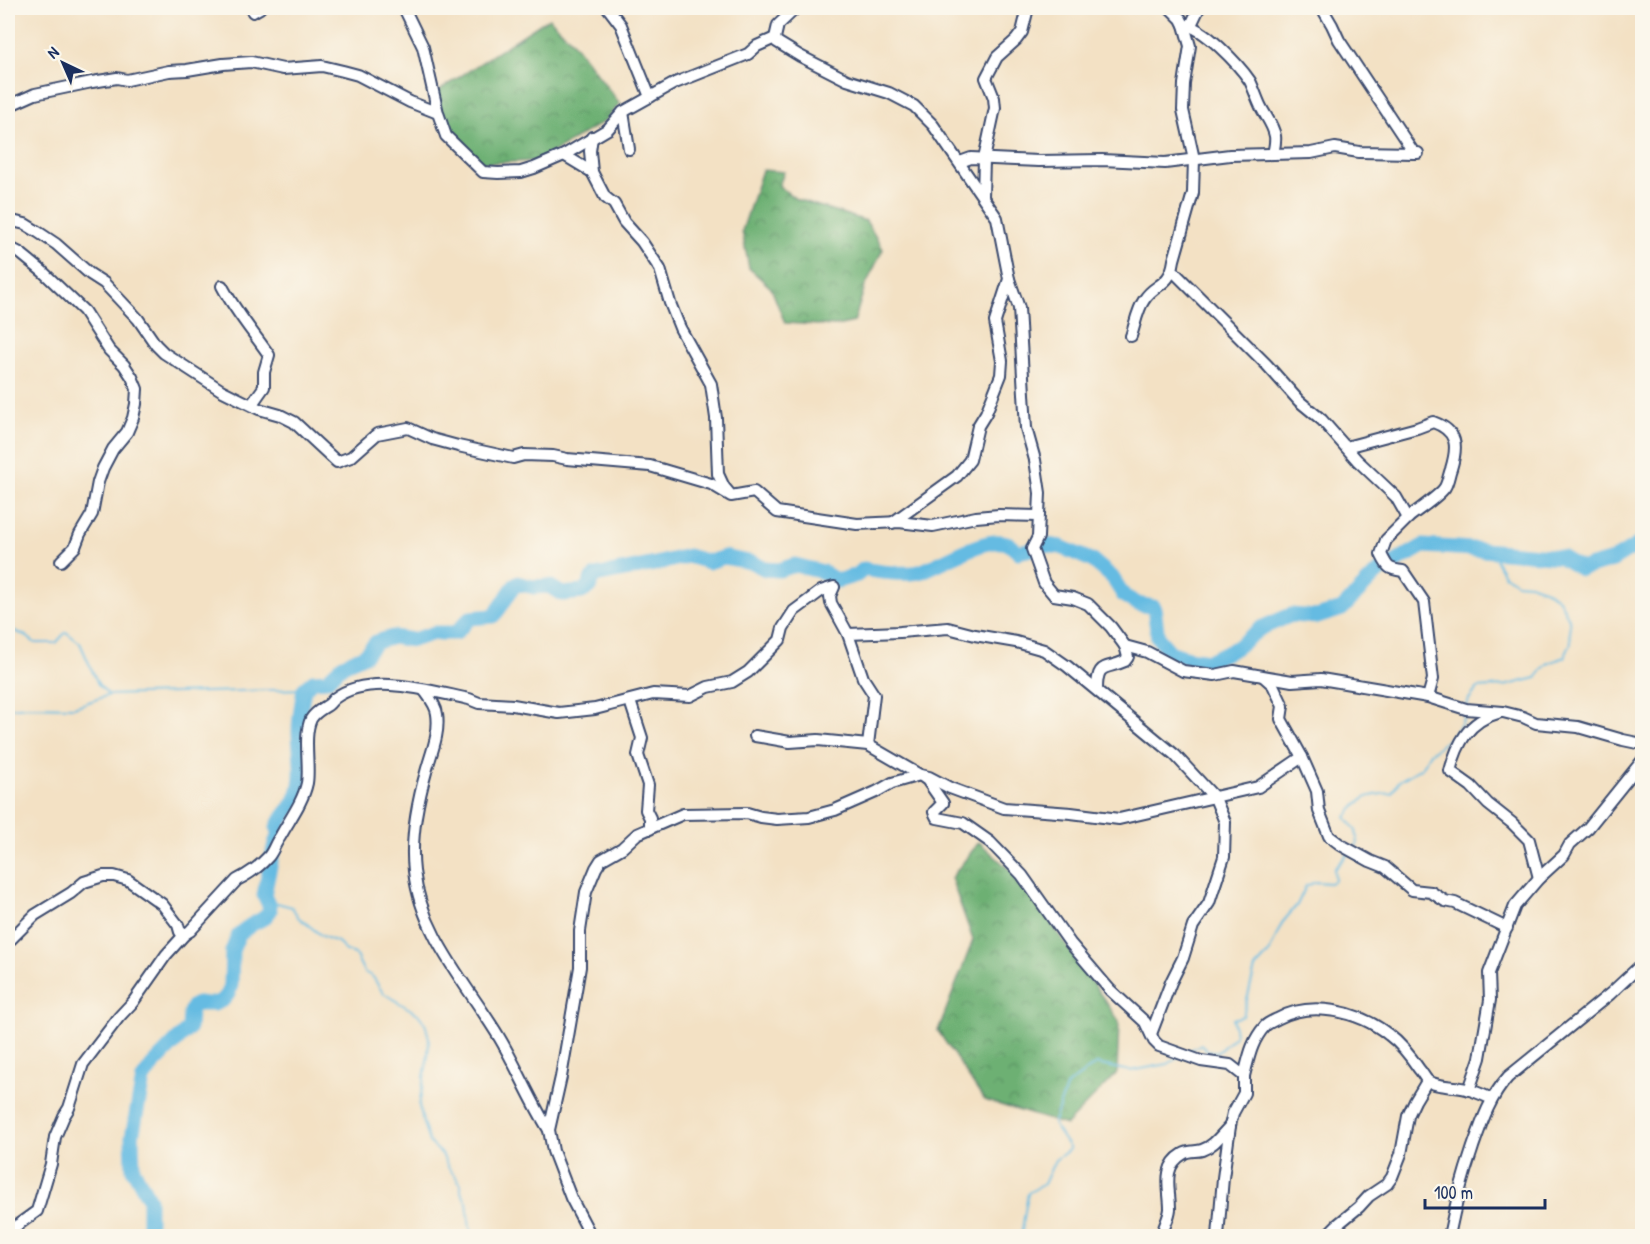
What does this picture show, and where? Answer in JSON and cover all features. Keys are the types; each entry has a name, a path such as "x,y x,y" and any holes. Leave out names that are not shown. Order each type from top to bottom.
{"street":[{"path":"251,8 253,12 260,8"},
{"path":"404,8 423,47 438,113 446,136 483,171 498,173 534,168 564,155 608,129 623,112 675,83 748,54 757,46 775,38"},
{"path":"608,8 621,25 650,97"},
{"path":"796,8 778,25 775,38 777,42 848,80 889,93 914,106 933,124 998,218 1009,279 1019,308 1026,428 1035,460 1040,493 1038,537 1032,549 1044,583 1054,595 1073,598 1088,604 1111,627 1125,646 1128,657 1125,661 1102,669 1097,676 1097,690"},
{"path":"983,196 984,159 995,108 994,98 986,78 997,57 1022,32 1028,8"},
{"path":"1170,8 1187,25 1206,35 1222,49 1250,82 1271,123 1275,138 1273,154"},
{"path":"1131,336 1143,301 1151,292 1166,282 1173,270 1193,194 1194,159 1183,110 1184,84 1190,46 1187,25 1199,8"},
{"path":"960,162 970,158 1060,161 1102,159 1165,163 1230,155 1311,153 1335,148 1359,152 1416,153 1339,40 1322,8"},
{"path":"8,106 35,94 92,82 117,78 127,80 169,71 251,62 283,69 322,66 351,73 438,113"},
{"path":"623,112 629,149"},
{"path":"592,137 590,151 592,172 605,197 614,204 624,222 642,242 660,269 680,328 711,384 716,418 718,474 724,487 732,496"},
{"path":"564,155 592,172"},
{"path":"8,220 25,224 38,232 104,283 138,319 164,354 221,390 259,409 288,418 337,462 351,457 377,434 408,428 432,439 513,458 524,455 553,456 651,466 711,484 732,496 754,492 777,512 857,524 898,522 933,526 976,517 1038,516"},
{"path":"8,247 20,253 42,271 84,311 109,350 124,365 137,389 133,418 127,432 113,449 103,468 92,514 75,547 61,561"},
{"path":"1173,270 1267,365 1299,401 1322,420 1357,460 1396,497 1408,518"},
{"path":"891,523 957,476 970,460 978,426 986,413 1001,375 1002,361 996,322 1009,279"},
{"path":"222,286 233,308 250,327 269,355 264,372 264,387 252,404"},
{"path":"1346,447 1433,422 1450,432 1455,441 1455,451 1445,488 1408,518 1386,540 1381,554 1391,570 1403,571 1424,602 1433,679 1428,697"},
{"path":"8,1232 37,1211 51,1164 55,1137 69,1108 83,1064 184,934 190,931 237,880 269,856 304,795 307,781 310,721 336,698 365,686 386,684 469,699 479,703 513,705 559,713 586,711 652,694 690,696 708,687 732,682 748,672 780,640 783,628 794,611 821,591 834,587 830,596 831,603 848,634 863,678 874,695 868,745"},
{"path":"848,634 948,628 1044,650 1097,690 1175,755 1215,798 1225,822 1224,857 1209,903 1193,926 1183,958 1150,1034"},
{"path":"1125,646 1147,652 1183,671 1215,675 1234,671 1292,681 1322,679 1428,697 1466,710 1503,712 1536,723 1578,727 1642,744"},
{"path":"1264,677 1273,685 1283,706 1281,719 1302,756 1317,791 1319,811 1329,836 1341,845 1385,867 1412,890 1431,892 1445,901 1455,903 1507,928"},
{"path":"424,690 437,713 433,753 414,826 414,873 418,894 439,945 497,1035 549,1130 553,1151 572,1198 591,1236"},
{"path":"630,701 642,738 638,754 648,785 646,810 650,818 650,829"},
{"path":"1503,712 1487,716 1464,734 1455,752 1450,771 1471,786 1529,840 1539,878"},
{"path":"755,736 790,742 818,740 868,745 920,775 927,780 943,803 934,812 937,819 963,823 990,842 1023,875 1070,943 1110,990 1145,1022 1159,1046 1201,1061 1230,1065 1244,1076"},
{"path":"549,1130 561,1077 580,967 580,931 586,892 601,860 622,848 637,834 683,814 747,813 777,819 809,817 835,810 892,783 920,775 1004,808 1119,819 1258,787 1302,756"},
{"path":"1469,1090 1480,1058 1490,1000 1489,974 1515,906 1539,878 1564,855 1570,844 1587,828 1642,762"},
{"path":"8,942 35,915 71,893 84,882 103,876 128,880 140,888 162,904 180,932 184,934"},
{"path":"1449,1236 1458,1190 1481,1123 1499,1087 1508,1077 1610,994 1642,964"},
{"path":"1218,1236 1222,1178 1230,1126 1233,1113 1244,1093 1244,1076 1252,1045 1267,1024 1285,1014 1316,1009 1334,1011 1358,1018 1376,1026 1390,1036 1427,1081 1437,1086 1469,1090 1492,1099"},
{"path":"1326,1236 1359,1208 1369,1196 1387,1184 1392,1177 1401,1154 1408,1116 1414,1101 1427,1081"},
{"path":"1162,1236 1170,1211 1167,1183 1174,1162 1184,1154 1200,1151 1212,1145 1230,1126"}],"green space":[{"path":"549,18 571,40 620,104 605,121 538,161 483,163 450,136 435,93"},
{"path":"762,170 784,172 779,186 796,199 866,221 883,249 864,289 854,322 836,326 785,323 771,288 749,268 742,231"},
{"path":"979,842 1023,882 1119,1021 1117,1073 1066,1125 984,1100 938,1031 973,940 951,878"}],"waterway":[{"path":"149,1236 149,1199 133,1169 132,1137 143,1079 152,1066 189,1028 190,1012 193,1006 214,1004 223,1000 228,994 231,985 232,951 239,934 264,918 270,911 264,895 275,843 280,833 277,827 295,800 301,780 299,726 304,689 313,681 327,680 343,665 365,655 376,642 393,637 413,640 434,633 456,633 470,618 493,616 517,583 534,587 549,586 562,594 582,592 590,587 591,580 595,576 688,556 709,562 724,557 754,563 765,569 779,570 795,565 823,572 837,581 857,575 864,569 892,573 919,572 975,547 998,542 1007,543 1018,552 1032,549 1039,544 1061,547 1093,561 1112,577 1124,596 1138,604 1154,607 1158,638 1170,652 1208,661 1236,648 1261,628 1291,615 1317,617 1342,609 1377,573 1423,546 1561,557 1581,569 1613,560 1642,542"},
{"path":"1467,706 1469,699 1478,688 1504,686 1536,678 1547,664 1564,657 1571,643 1569,619 1559,599 1544,589 1530,584 1517,583 1504,575 1496,561 1499,551"},
{"path":"8,628 35,643 56,643 66,632 80,643 98,684 109,695"},
{"path":"8,708 74,707 109,695 304,689"},
{"path":"1354,848 1358,843 1356,831 1346,817 1365,798 1392,793 1399,781 1421,768 1430,753 1451,737 1461,724 1466,712"},
{"path":"1189,1051 1201,1044 1207,1051 1218,1052 1235,1036 1233,1019 1243,1016 1255,968 1269,953 1282,923 1297,905 1306,886 1316,882 1330,883 1335,880 1334,869 1349,853"},
{"path":"266,900 292,907 298,917 322,936 338,942 344,950 355,954 364,972 373,977 383,993 418,1014 425,1023 429,1038 428,1055 419,1106 429,1142 442,1154 448,1167 461,1184 461,1192 467,1202 472,1236"},
{"path":"1021,1236 1028,1193 1044,1184 1055,1160 1070,1149 1053,1124 1067,1085 1096,1064 1130,1071 1168,1064 1179,1057"}]}
